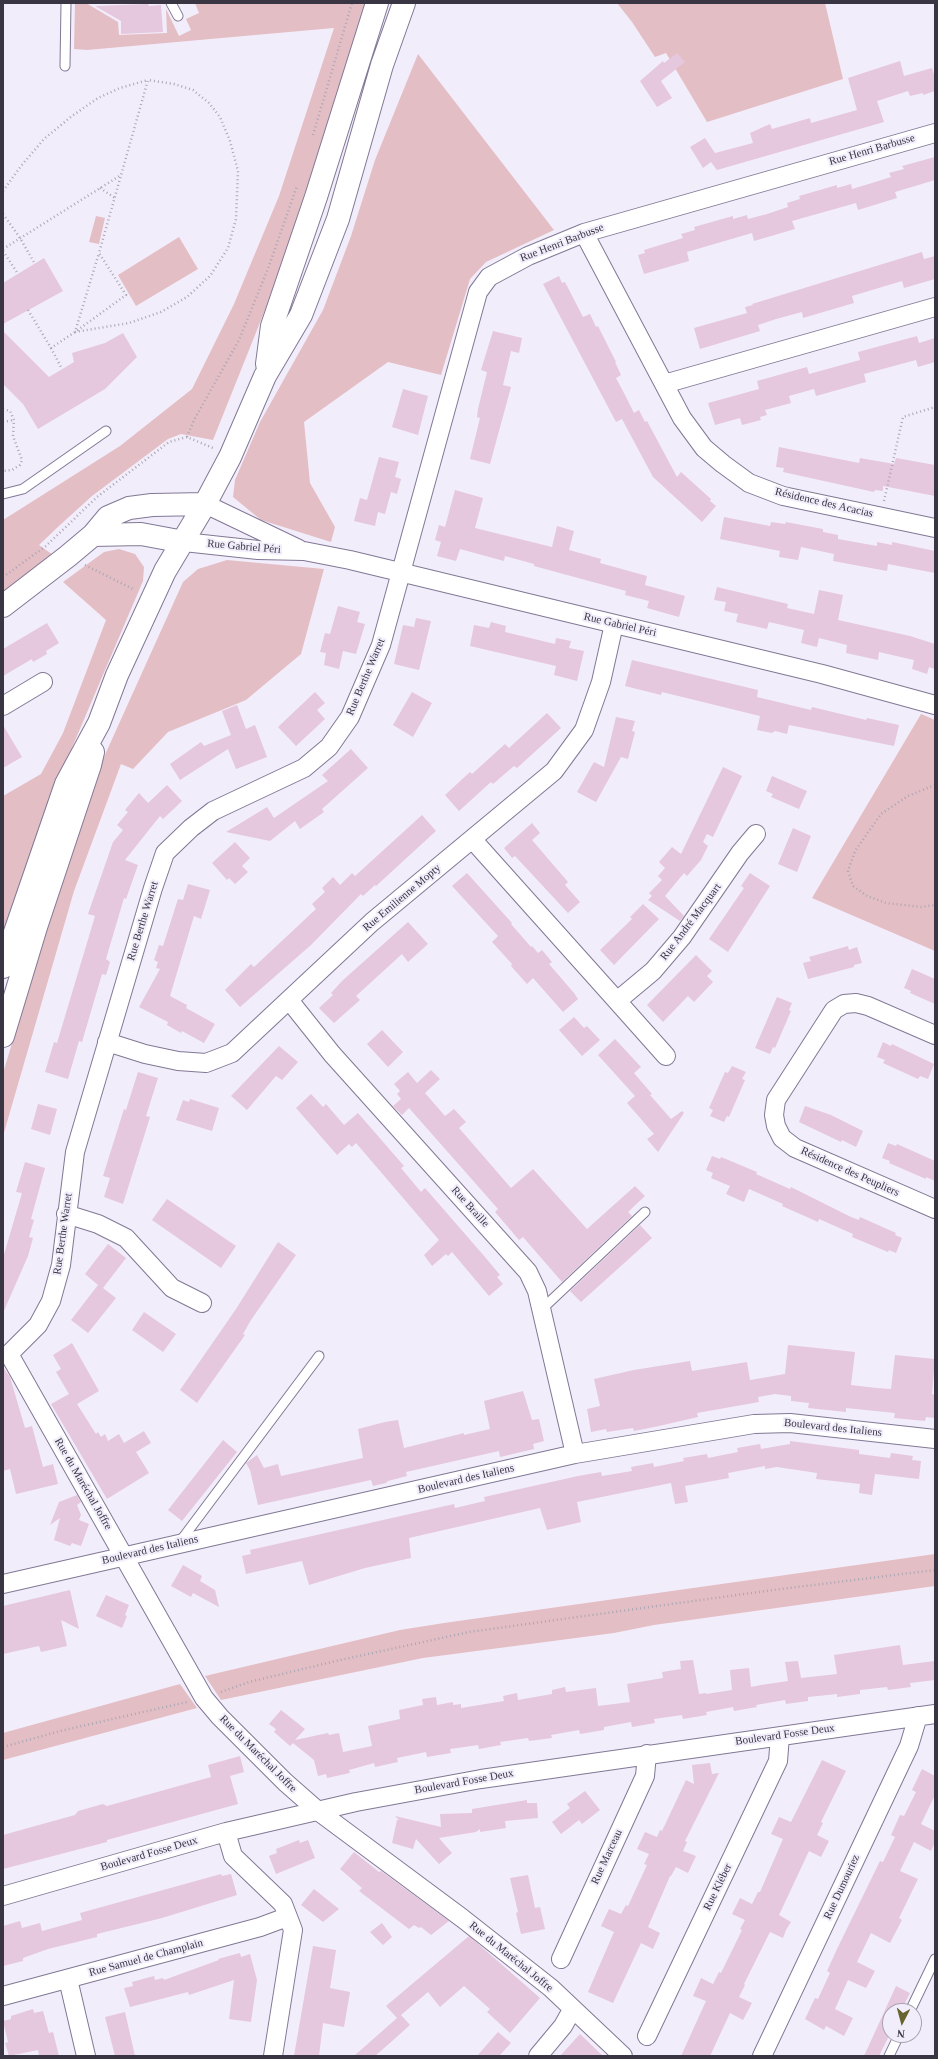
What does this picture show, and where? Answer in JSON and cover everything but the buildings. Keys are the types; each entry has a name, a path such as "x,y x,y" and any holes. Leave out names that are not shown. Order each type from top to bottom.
{"main road":[{"path":"265,376 272,326 318,190 377,3"},
{"path":"3,967 66,784 99,723 117,675 165,571 184,542 205,504 230,456 265,376 301,315 338,218 382,64 404,3"},
{"path":"3,606 93,535 108,517 129,508 152,505 205,504"},
{"path":"93,535 141,534 184,542"},
{"path":"3,1036 36,927 90,766 99,723"}],"street":[{"name":"Rue Henri Barbusse","path":"400,571 478,292 489,277 504,267 584,233 935,133"},
{"name":"Résidence des Acacias","path":"584,233 682,418 704,448 749,483 783,496 935,528"},
{"path":"664,384 935,307"},
{"name":"Rue Gabriel Péri","path":"205,504 304,551"},
{"name":"Rue Gabriel Péri","path":"184,542 258,550 304,551 400,571 438,582 822,674 935,705"},
{"name":"Rue Berthe Warret","path":"9,1354 38,1325 51,1300 61,1265 66,1214 75,1152 153,888 165,853 191,828 213,811 304,768 329,747 350,716 365,685 381,645 400,571"},
{"name":"Rue Emilienne Mopty","path":"107,1042 178,1061 206,1063 232,1053 372,922 554,772 584,730 601,682 614,624"},
{"path":"3,706 43,682"},
{"name":"Rue André Macquart","path":"617,1001 653,971 682,937 740,853 756,834"},
{"path":"472,839 666,1056"},
{"name":"Rue Braille","path":"289,1000 332,1054 528,1272 537,1291 575,1454"},
{"name":"Résidence des Peupliers","path":"935,1035 868,1006 856,1003 844,1004 834,1010 776,1100 774,1115 776,1126 782,1138 795,1148 935,1209"},
{"path":"66,1214 98,1224 126,1238 172,1288 202,1302"},
{"name":"Rue du Maréchal Joffre","path":"9,1354 125,1556 155,1614 204,1698 220,1717 285,1782 318,1811 462,1918 551,1988 572,2010 623,2056"},
{"name":"Boulevard des Italiens","path":"3,1584 575,1454 754,1424 790,1423 935,1439"},
{"name":"Boulevard Fosse Deux","path":"3,1896 226,1832 356,1802 481,1779 926,1715"},
{"name":"Rue Dumouriez","path":"762,2056 909,1746 926,1715"},
{"name":"Rue Kléber","path":"646,2036 778,1761 780,1736"},
{"name":"Rue Marceau","path":"561,1959 645,1776 647,1754"},
{"path":"226,1832 233,1856 282,1904 293,1930 273,2056"},
{"name":"Rue Samuel de Champlain","path":"3,1996 260,1927 287,1917"},
{"path":"68,1979 86,2056"},
{"path":"538,2056 563,2026 572,2010"}],"lane":[{"path":"65,66 66,3"},
{"path":"171,3 178,16"},
{"path":"3,494 23,489 106,431"},
{"path":"541,1310 645,1212"},
{"path":"178,1544 319,1356"},
{"path":"914,2003 935,1959"},
{"path":"889,2056 895,2043"}],"path":[{"path":"313,137 352,3"},
{"path":"74,332 99,253 148,80"},
{"path":"3,191 21,166 44,139 72,116 98,98 120,88 148,80 174,84 193,90 209,103 220,117 230,141 238,171 236,219 228,248 210,276 187,297 161,312 129,323 74,332"},
{"path":"18,274 3,250 121,175"},
{"path":"187,437 194,420 239,340 269,266 299,181"},
{"path":"100,188 115,198"},
{"path":"3,214 20,238 35,264"},
{"path":"51,348 126,295 99,253"},
{"path":"28,310 62,369"},
{"path":"880,516 903,417 935,407"},
{"path":"3,409 10,411 14,420 14,436 22,460 20,465 12,470 3,471"},
{"path":"3,422 14,420"},
{"path":"46,546 153,599"},
{"path":"935,785 908,796 881,814 855,851 848,871 853,886 867,896 886,903 921,907 935,905"},
{"path":"216,1694 249,1682 469,1632 765,1591 935,1570"},
{"path":"3,1747 68,1729 192,1701"}],"shaded area":[{"path":"75,3 86,3 118,22 119,35 167,33 166,9 179,36 191,30 186,19 199,13 195,3 365,3 358,32 285,260 213,440 181,434 168,439 92,496 60,525 39,545 53,555 3,596 3,520 120,446 192,389 234,304 279,196 334,28 87,50 74,49"},
{"path":"617,3 825,3 843,79 707,122 666,53 655,57 632,22"},
{"path":"418,54 554,230 486,262 470,279 441,375 388,362 304,422 310,483 335,527 331,542 261,520 233,497 235,480 260,422 323,310 351,236 375,160"},
{"path":"96,216 105,218 99,244 89,242"},
{"path":"179,237 198,269 136,306 118,275"},
{"path":"119,549 135,554 144,567 143,581 68,757 35,846 3,945 3,796 41,774 63,733 106,620 63,582 104,552"},
{"path":"227,560 324,569 301,654 246,700 168,732 133,769 121,764 74,891 3,1136 3,1073 57,895 99,768 183,582 198,569"},
{"path":"921,714 935,720 935,951 812,898"},
{"path":"935,1554 935,1586 654,1625 614,1633 423,1658 221,1700 205,1676 400,1630"},
{"path":"180,1684 197,1708 3,1760 3,1733"}]}
